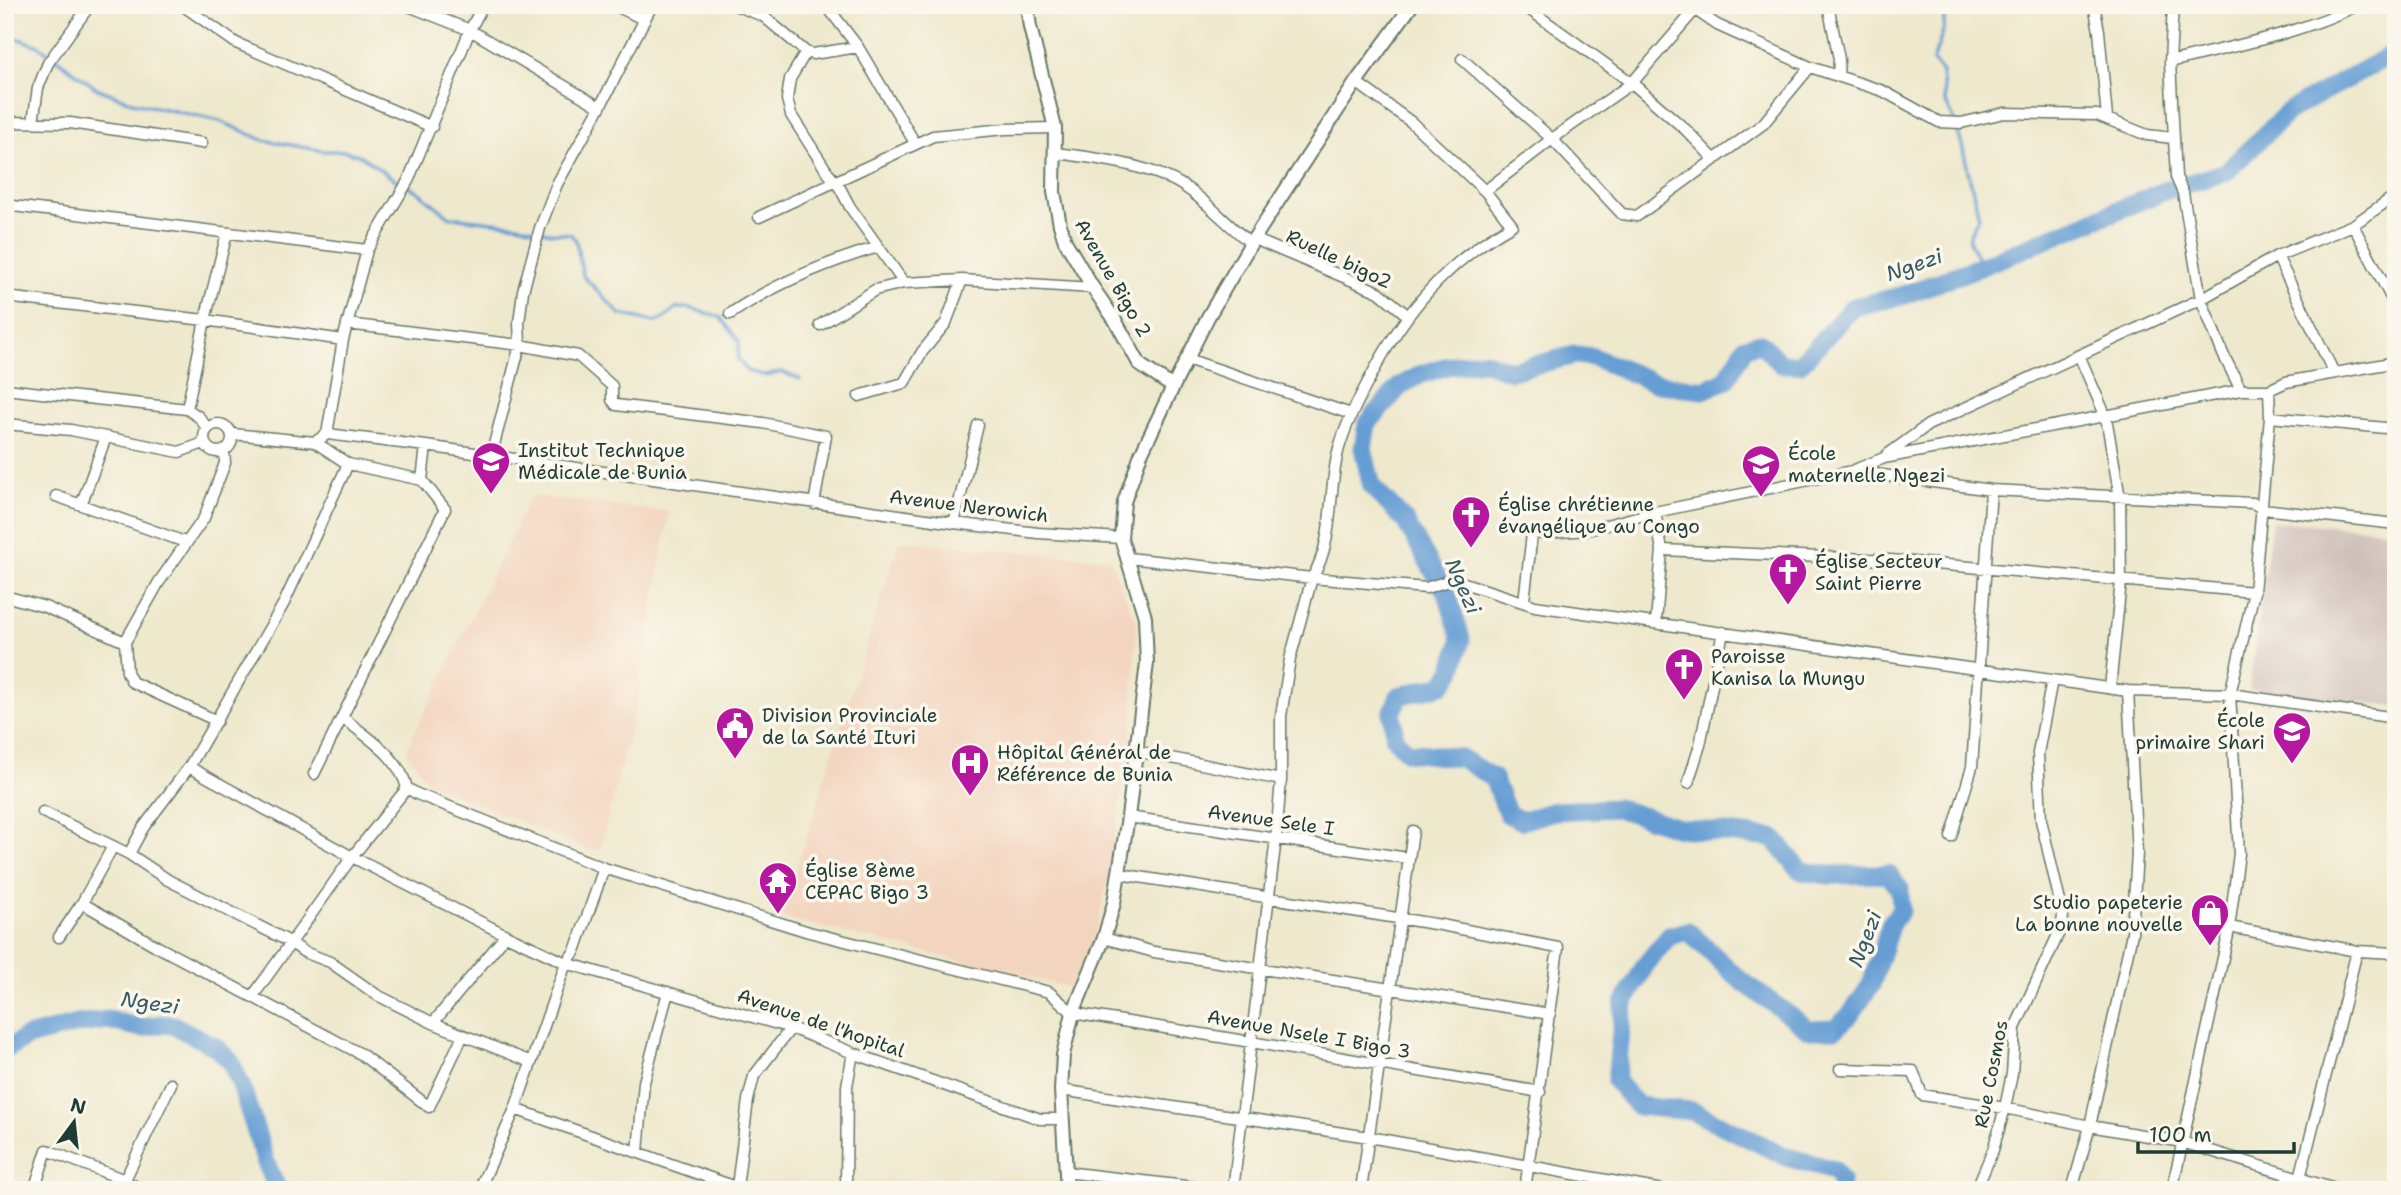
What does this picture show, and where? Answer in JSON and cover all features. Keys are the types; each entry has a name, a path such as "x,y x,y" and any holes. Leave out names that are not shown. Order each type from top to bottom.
{"street":[{"path":"33,122 38,88 48,63 90,5"},
{"path":"182,5 236,43 432,127"},
{"path":"407,5 470,30 600,107"},
{"path":"315,442 327,434 343,340 367,250 406,185 470,30 483,5"},
{"path":"614,5 645,20"},
{"path":"491,456 520,345 519,323 523,291 539,230 557,184 652,5"},
{"path":"735,5 763,16 806,52 813,54 858,47"},
{"path":"826,5 858,47 915,144"},
{"name":"Avenue Bigo 2","path":"1027,5 1055,128 1054,192 1059,225 1065,242 1115,320 1140,366 1173,387"},
{"path":"1066,1190 1061,1090 1063,1055 1073,1013 1104,938 1119,874 1147,663 1145,617 1121,538 1124,502 1141,454 1173,387 1252,241 1356,82 1412,5"},
{"path":"1523,5 1632,83 1686,130 1714,159"},
{"path":"1828,5 1839,59 1838,76"},
{"path":"2094,5 2107,118"},
{"path":"2173,5 2170,62 2176,177 2183,193 2201,299 2241,390"},
{"path":"2170,62 2281,34 2358,5"},
{"path":"1485,191 1552,139 1632,83 1691,8 1717,25 1810,67 1883,91 1939,122 1956,123 2004,113 2097,115 2147,135 2173,138"},
{"path":"806,52 790,79 787,99 791,115 904,283"},
{"path":"1462,58 1552,139 1622,214 1637,216 1763,124 1810,67"},
{"path":"1233,1190 1282,780 1281,716 1290,659 1330,523 1339,450 1351,414 1384,350 1407,315 1445,272 1481,243 1512,225 1485,191 1411,121 1356,82"},
{"path":"5,122 70,122 202,143"},
{"path":"759,217 933,136 1005,129 1055,128"},
{"name":"Ruelle bigo2","path":"1056,153 1107,159 1172,180 1186,188 1230,228 1252,241 1379,292 1407,315"},
{"path":"1884,458 1927,425 2201,299 2277,256 2353,225 2396,195"},
{"path":"5,205 367,250"},
{"path":"2353,225 2396,307"},
{"path":"187,409 205,320 227,233"},
{"path":"730,314 765,291 836,259 878,247"},
{"path":"2277,256 2334,373"},
{"path":"820,325 875,290 904,283 962,280 1093,288"},
{"path":"859,396 904,383 922,352 946,323 962,280"},
{"path":"5,297 205,320 343,340"},
{"path":"347,324 520,345 578,356 612,386 612,400 616,405 763,423 826,436 814,504"},
{"path":"2078,355 2106,417 2120,498 2121,582 2110,688"},
{"path":"1187,359 1351,414"},
{"path":"1524,601 1532,534 1588,530 1655,512 1852,471 1884,458 2241,390 2269,390 2286,382 2396,362"},
{"path":"5,390 187,409 199,417 207,428"},
{"path":"2172,1190 2229,927 2239,854 2230,694 2254,592 2270,417 2269,390"},
{"path":"2270,417 2396,429"},
{"path":"5,424 71,430 178,452 204,443"},
{"path":"217,721 132,682 127,672 125,642 159,582 204,518 225,463 224,451 232,441 228,427 214,424 207,428 204,443 216,452 224,451"},
{"path":"954,523 978,425"},
{"path":"232,434 315,442 348,464 422,480 445,509 314,774"},
{"name":"Avenue Nerowich","path":"327,434 954,523 1038,533 1121,538"},
{"path":"81,505 106,437"},
{"path":"422,480 426,446"},
{"path":"129,855 143,828 189,767 284,603 348,464"},
{"path":"1852,471 1991,490 2253,503 2263,509 2396,524"},
{"path":"1951,837 1972,767 1991,490"},
{"path":"56,496 186,542"},
{"path":"1655,512 1662,550 1656,622"},
{"path":"1662,550 1890,560 2254,592"},
{"path":"1128,558 1426,588 1455,580 1535,606 2128,691 2230,694 2396,719"},
{"path":"5,596 45,607 125,642"},
{"path":"1688,783 1700,746 1723,632"},
{"name":"Rue Cosmos","path":"1976,1190 1993,1150 2005,1108 2012,1074 2015,1028 2062,926 2063,915 2041,820 2038,752 2052,680"},
{"path":"2072,1190 2090,1126 2132,933 2137,853 2128,691"},
{"path":"343,719 393,759 403,772 407,788 417,794 604,868 809,932 1049,992 1073,1013"},
{"path":"1136,751 1282,780"},
{"name":"Avenue de l'hopital","path":"189,767 352,858 566,962 791,1028 853,1053 1040,1119 1062,1119"},
{"path":"253,996 352,858 407,788"},
{"path":"43,812 113,846 168,880 290,942 304,952 330,962 377,995 433,1023 531,1062"},
{"name":"Avenue Sele I","path":"1128,817 1408,858"},
{"path":"1361,1190 1413,831"},
{"path":"59,937 82,904 113,846"},
{"path":"479,1190 515,1109 566,962 575,951 604,868"},
{"path":"1119,874 1399,918 1559,947 1525,1190"},
{"path":"82,904 361,1054 429,1107 463,1035"},
{"path":"2229,927 2357,951 2396,953"},
{"path":"433,1023 506,935"},
{"path":"1104,938 1154,953 1550,1014"},
{"path":"2297,1190 2357,951"},
{"path":"638,1152 644,1082 668,992"},
{"name":"Avenue Nsele I Bigo 3","path":"1073,1013 1540,1092"},
{"path":"515,1109 740,1189 748,1100 754,1076 791,1028"},
{"path":"846,1190 847,1086 853,1053"},
{"path":"1840,1069 1913,1071 1922,1094 2182,1142 2338,1190"},
{"path":"122,1185 172,1084"},
{"path":"1061,1090 1369,1137 1662,1190"},
{"path":"34,1190 47,1150 122,1185 141,1190"},
{"path":"1065,1172 1220,1190"}],"shaded area":[{"path":"531,496 669,512 636,707 600,848 591,851 428,783 406,750"},
{"path":"2272,521 2396,531 2396,706 2249,690"},
{"name":"Hôpital Général de Référence de Bunia","path":"899,541 1110,559 1137,623 1132,724 1110,870 1095,935 1072,988 781,917"}],"waterway":[{"path":"1944,5 1944,28 1933,61 1942,72 1945,102 1962,145 1979,217 1971,231 1970,242 1982,266"},
{"path":"5,40 13,37 39,46 96,88 132,102 220,121 263,140 324,151 345,151 361,156 417,191 450,217 570,234 576,240 583,276 620,314 655,322 676,308 689,308 720,317 739,341 738,359 747,371 767,376 781,372 800,379"},
{"name":"Ngezi","path":"1840,1190 1841,1180 1834,1170 1787,1157 1692,1111 1637,1106 1616,1081 1624,1003 1646,964 1669,936 1688,931 1739,979 1810,1030 1835,1029 1851,1014 1871,985 1891,923 1901,910 1900,889 1888,874 1829,875 1801,871 1773,838 1679,828 1617,808 1554,811 1522,821 1508,814 1493,778 1461,758 1408,752 1395,739 1392,714 1399,696 1442,685 1453,670 1461,639 1448,596 1405,521 1372,487 1363,448 1367,424 1400,386 1422,374 1448,366 1483,361 1511,371 1575,355 1593,357 1655,383 1703,390 1726,380 1745,347 1761,343 1781,364 1800,364 1853,307 1901,296 1982,266 2167,190 2226,172 2289,111 2396,52"},
{"name":"Ngezi","path":"5,1050 27,1037 78,1024 108,1020 141,1028 161,1024 173,1025 216,1047 231,1062 241,1085 265,1160 278,1190"}],"place":[{"name":"Institut Technique Médicale de Bunia","path":"491,495"},
{"name":"École maternelle Ngezi","path":"1761,498"},
{"name":"Église chrétienne évangélique au Congo","path":"1471,549"},
{"name":"Église Secteur Saint Pierre","path":"1788,606"},
{"name":"Paroisse Kanisa la Mungu","path":"1684,701"},
{"name":"Division Provinciale de la Santé Ituri","path":"735,760"},
{"name":"École primaire Shari","path":"2292,765"},
{"name":"Hôpital Général de Référence de Bunia","path":"970,797"},
{"name":"Église 8ème CEPAC Bigo 3","path":"778,915"},
{"name":"Studio papeterie La bonne nouvelle","path":"2210,947"}]}
